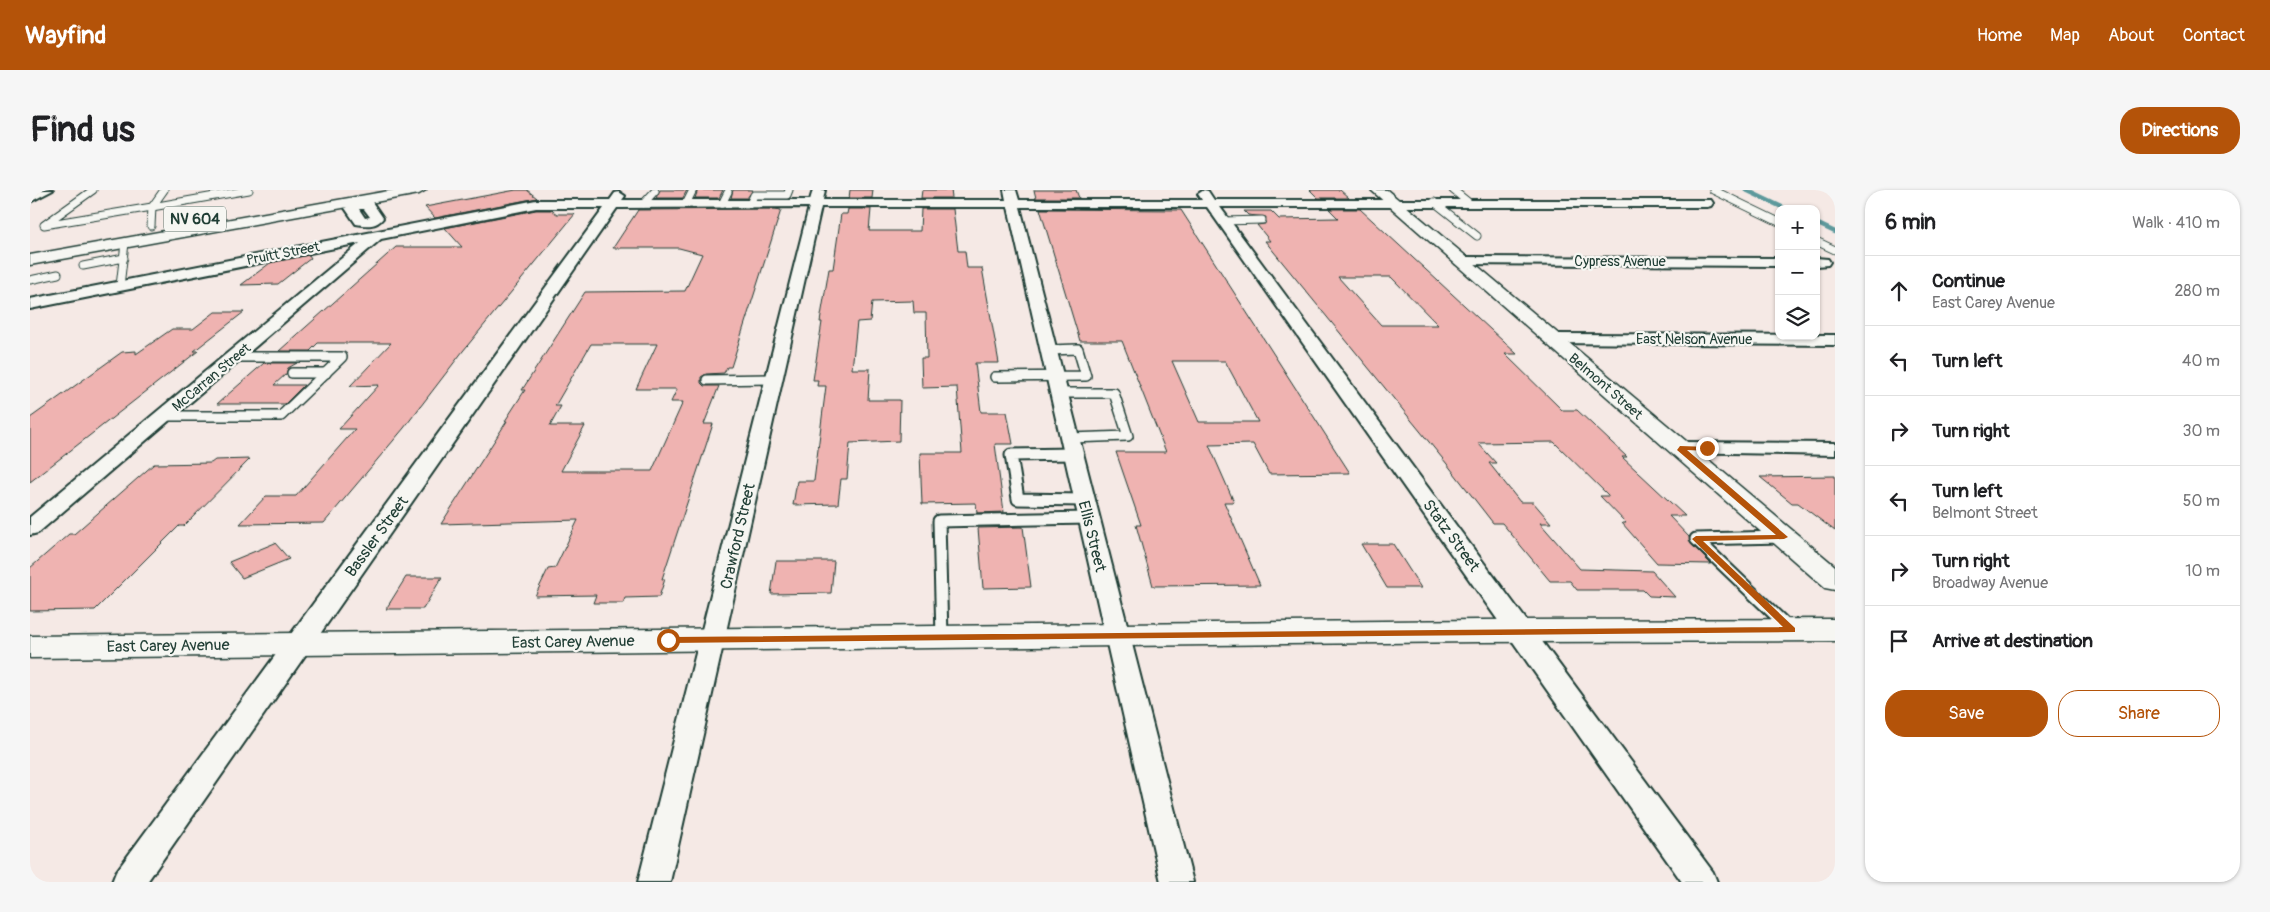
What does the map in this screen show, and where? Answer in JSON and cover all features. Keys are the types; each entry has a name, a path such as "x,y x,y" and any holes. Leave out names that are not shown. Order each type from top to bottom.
{"main road":[{"path":"358,199 366,194 384,190"},
{"name":"NV 604","path":"30,247 151,226 419,190"},
{"name":"Belmont Street","path":"1384,196 1835,581"},
{"name":"NV 604","path":"30,260 124,250 358,199"},
{"name":"East Carey Avenue","path":"30,647 1522,631 1835,630"}],"street":[{"path":"30,198 47,190"},
{"name":"Pruitt Street","path":"30,304 120,286 374,228 536,204 619,197 643,204 750,204 817,197 1012,196 1384,196 1434,202 1706,203"},
{"name":"Ellis Street","path":"1012,196 1177,882"},
{"name":"Statz Street","path":"1205,196 1522,631 1701,882"},
{"name":"Bassler Street","path":"128,882 619,197"},
{"name":"Crawford Street","path":"654,882 817,197"},
{"path":"358,199 351,208 361,221 374,228"},
{"name":"McCarran Street","path":"30,528 235,357 374,228"},
{"name":"Cypress Avenue","path":"1461,261 1775,262"},
{"path":"30,318 67,296"},
{"name":"East Nelson Avenue","path":"1552,339 1835,340"},
{"path":"1680,448 1835,449"}],"lane":[{"path":"93,190 44,225 94,219 249,190"},
{"path":"151,226 152,207 164,190"},
{"path":"686,204 692,190"},
{"path":"750,204 754,195 787,195 789,190"},
{"path":"1453,190 1468,202"},
{"path":"1713,190 1775,220"},
{"path":"643,204 655,191"},
{"path":"722,204 728,192"},
{"path":"1434,202 1477,236"},
{"path":"1223,221 1262,220"},
{"path":"1820,243 1835,250"},
{"path":"83,266 124,250 120,286"},
{"path":"30,280 58,274"},
{"path":"1048,350 1078,350 1086,376 1057,385"},
{"path":"164,416 281,416 342,357 235,357"},
{"path":"292,373 326,373"},
{"path":"995,377 1114,393 1128,436 1011,455 1018,500 1087,509"},
{"path":"706,380 774,379"},
{"path":"942,637 939,521 1087,509"},
{"path":"1784,537 1696,539 1792,630"}],"building":[{"path":"516,190 527,190 537,198 435,218 425,207"},
{"path":"660,190 687,190 683,198 656,198"},
{"path":"698,190 723,190 719,198 695,198"},
{"path":"733,190 753,190 747,198 731,198"},
{"path":"850,190 873,190 872,198 849,198"},
{"path":"922,190 951,190 952,198 921,198"},
{"path":"1034,190 1076,190 1079,198 1036,198"},
{"path":"1310,190 1340,190 1349,198 1318,198"},
{"path":"848,209 871,209 869,231 920,231 921,209 953,209 958,251 965,251 967,268 982,268 999,363 975,363 981,412 1007,412 1013,444 995,444 1004,512 977,513 976,503 922,504 920,453 962,453 957,387 922,388 921,358 927,358 926,313 914,313 913,301 872,302 870,321 857,322 852,369 870,369 868,400 900,400 899,441 850,443 847,479 841,479 838,504 793,505 797,481 814,481 826,386 817,386 818,380 813,380 822,322 820,322 829,269 833,269 841,214 847,214"},
{"path":"1040,209 1181,210 1350,473 1269,474 1253,444 1209,445 1234,502 1224,502 1260,585 1153,586 1136,525 1141,525 1116,452 1166,452 1122,341 1080,341","holes":["1172,361 1225,361 1258,422 1199,422"]},
{"path":"1329,209 1360,209 1517,354 1505,354 1562,410 1577,410 1627,457 1622,457 1685,516 1669,516 1689,537 1691,544 1711,564 1657,563 1622,523 1626,523 1600,496 1609,496 1554,442 1478,443 1496,463 1489,463 1520,502 1533,502 1551,523 1540,523 1580,569 1652,571 1675,597 1649,596 1643,590 1577,590 1570,581 1550,581 1502,523 1493,523 1265,241 1270,241 1257,225 1265,224 1266,217 1248,215 1244,211 1271,211 1279,219 1338,218","holes":["1338,277 1391,277 1438,325 1381,325"]},
{"path":"536,210 551,210 557,214 575,214 463,351 404,428 324,523 240,524 266,496 296,496 355,429 339,429 379,385 350,386 391,343 318,343 310,351 279,351 396,247 462,247 445,228"},
{"path":"638,210 781,210 731,367 727,367 724,373 706,374 701,377 701,383 704,386 719,386 704,424 713,424 662,579 665,579 659,597 625,598 623,603 593,603 596,595 535,596 548,569 555,568 578,520 441,524 507,421 505,421 525,390 522,390 585,292 685,291 702,254 679,248 613,248","holes":["591,344 657,344 636,389 677,389 671,402 683,402 652,471 561,471 585,426 550,426 561,406 555,406"]},
{"path":"309,255 311,258 278,284 241,285 270,263"},
{"path":"215,312 244,312 194,351 198,351 30,482 30,418 122,352 136,351 136,354 172,329 193,329"},
{"path":"264,363 297,363 288,368 286,374 274,385 304,385 285,404 217,404"},
{"path":"250,459 184,526 179,526 95,610 30,611 30,568 69,534 74,534 154,464 211,463 215,460"},
{"path":"1835,476 1835,531 1798,503 1792,503 1760,477"},
{"path":"1023,527 1031,587 983,588 978,528"},
{"path":"275,543 289,559 242,578 229,562"},
{"path":"1361,544 1393,544 1421,588 1387,588"},
{"path":"776,561 834,561 831,593 771,594"},
{"path":"406,577 442,577 423,609 386,609"}],"waterway":[{"path":"1746,190 1778,205"},
{"path":"1820,225 1835,232"}],"route":[{"path":"668,640 1479,631 1792,630 1696,539 1784,537 1680,448 1707,448"}]}
